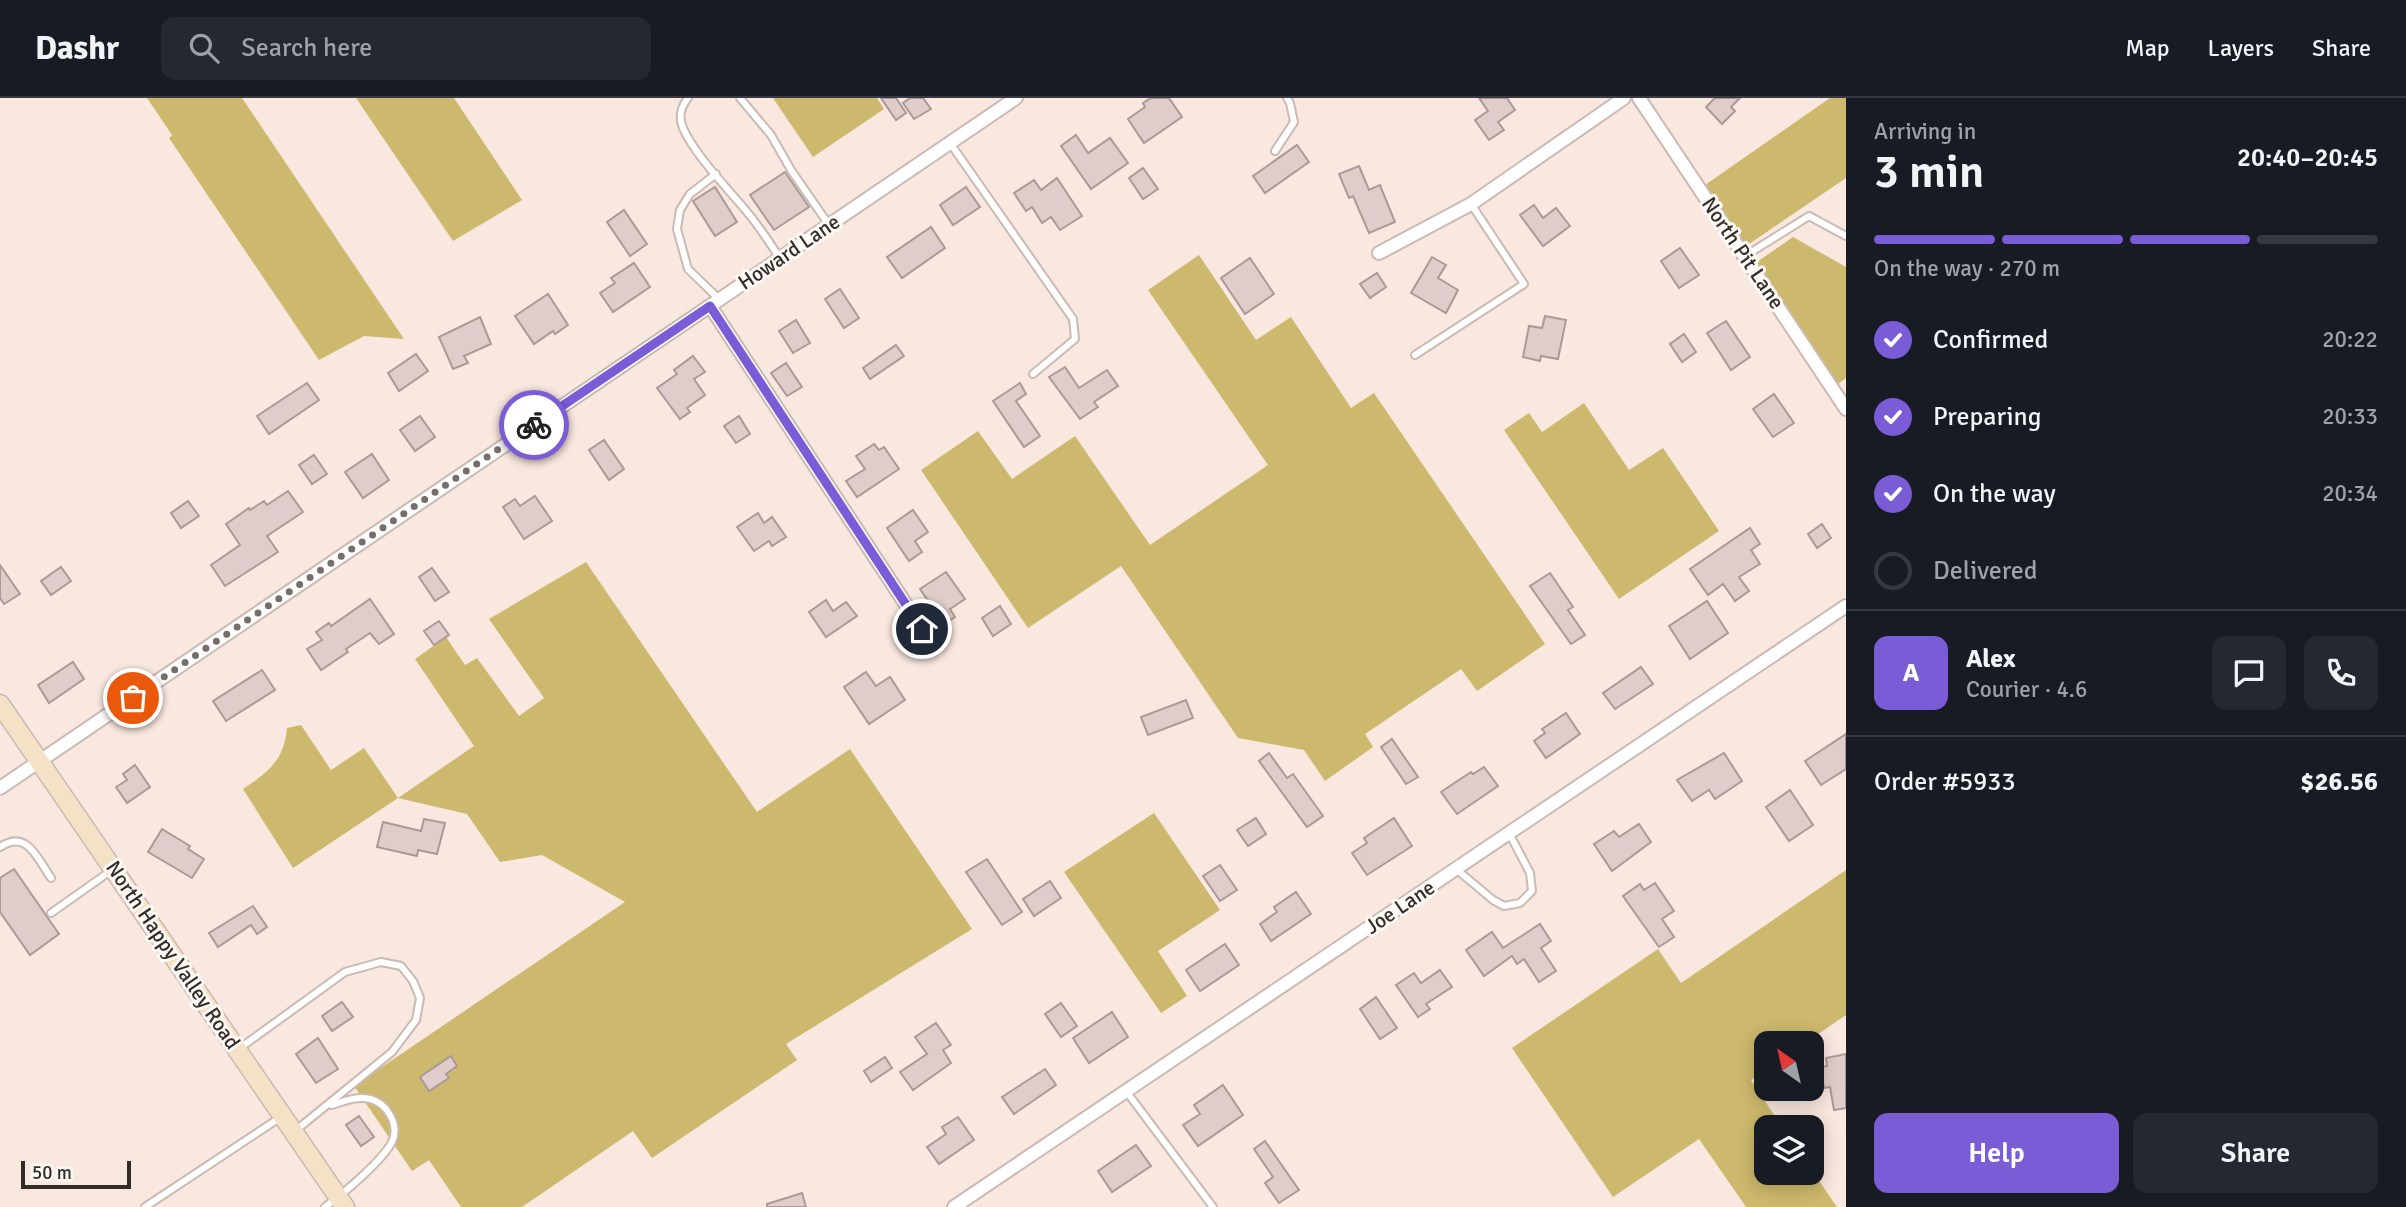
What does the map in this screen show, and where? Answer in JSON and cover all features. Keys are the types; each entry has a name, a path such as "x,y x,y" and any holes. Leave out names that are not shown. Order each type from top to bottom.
{"main road":[{"name":"North Happy Valley Road","path":"0,704 294,1132 336,1204"}],"street":[{"name":"Howard Lane","path":"0,788 1016,98"},
{"path":"1378,253 1471,204 1624,98"},
{"name":"North Pit Lane","path":"1639,98 1846,409"},
{"path":"715,302 922,629"},
{"name":"Joe Lane","path":"954,1207 1846,606"}],"lane":[{"path":"688,98 680,114 682,127 780,258"},
{"path":"740,98 771,135 829,225"},
{"path":"1275,151 1294,122 1287,98"},
{"path":"950,143 1073,319 1075,339 1033,374"},
{"path":"715,302 688,269 677,229 680,210 690,194 716,174"},
{"path":"1415,355 1524,284 1471,204"},
{"path":"1745,256 1809,216 1846,236"},
{"path":"1456,869 1504,906 1520,902 1532,891 1530,873 1509,833"},
{"path":"0,847 13,840 27,844 51,877"},
{"path":"51,913 114,869"},
{"path":"237,1050 345,972 380,962 401,966 413,981 420,998 416,1020 392,1052 294,1132"},
{"path":"1126,1091 1213,1207"},
{"path":"328,1106 354,1099 371,1100 384,1106 393,1119 395,1134 383,1154 336,1204"},
{"path":"145,1207 283,1116"}],"shaded area":[{"path":"147,98 242,98 404,339 364,336 319,360 169,138 172,135"},
{"path":"356,98 454,98 522,200 453,241"},
{"path":"773,98 877,98 884,109 813,157"},
{"path":"1830,98 1846,98 1846,178 1746,246 1705,185"},
{"path":"1793,237 1846,267 1846,378 1838,384 1757,262"},
{"path":"1199,255 1256,340 1291,317 1351,408 1374,393 1545,644 1477,691 1461,669 1365,734 1373,747 1325,781 1304,750 1238,738 1121,566 1028,628 921,470 978,431 1012,479 1075,436 1150,545 1268,465 1148,290"},
{"path":"1584,403 1629,470 1663,448 1719,531 1619,599 1504,430 1529,413 1542,432"},
{"path":"586,562 757,812 850,749 972,929 786,1044 797,1060 652,1158 633,1131 522,1207 461,1207 429,1160 412,1171 354,1086 625,902 542,855 500,862 467,814 398,798 474,746 415,659 446,637 465,665 477,658 519,716 544,698 489,619"},
{"path":"301,725 331,770 364,748 398,798 293,868 243,789 273,764 282,749 287,728"},
{"path":"1154,813 1220,910 1158,951 1187,996 1161,1013 1064,872"},
{"path":"1846,870 1846,1015 1823,1031 1754,1031 1754,1078 1751,1080 1754,1085 1754,1101 1765,1101 1774,1115 1754,1115 1754,1185 1822,1185 1837,1207 1746,1207 1699,1139 1613,1197 1512,1048 1658,949 1681,983"}],"building":[{"path":"881,98 896,98 906,113 896,120"},
{"path":"910,98 923,98 931,109 914,119 903,103"},
{"path":"1151,98 1169,98 1182,117 1144,143 1128,119 1145,107 1143,103"},
{"path":"1479,98 1507,98 1515,110 1498,122 1504,130 1489,140 1475,120 1488,111"},
{"path":"1715,98 1740,98 1731,107 1735,111 1722,124 1706,107"},
{"path":"1076,135 1088,153 1110,138 1128,163 1091,189 1061,146"},
{"path":"1297,145 1309,162 1265,193 1253,176"},
{"path":"1359,166 1369,190 1380,185 1395,222 1369,233 1353,196 1349,198 1339,174"},
{"path":"1143,168 1158,189 1143,199 1129,178"},
{"path":"785,172 809,207 774,230 750,195"},
{"path":"1057,178 1082,216 1060,230 1051,217 1042,223 1032,207 1026,211 1014,193 1034,180 1041,190"},
{"path":"715,187 737,222 715,236 693,201"},
{"path":"966,187 980,207 953,225 940,205"},
{"path":"1534,205 1543,218 1556,208 1570,226 1543,246 1520,215"},
{"path":"624,210 647,244 630,256 607,222"},
{"path":"931,227 945,248 902,278 887,257"},
{"path":"1680,248 1699,275 1679,288 1661,261"},
{"path":"1432,257 1446,265 1438,278 1458,290 1446,313 1411,293"},
{"path":"1250,258 1274,294 1245,314 1221,278"},
{"path":"634,263 650,287 613,312 600,293 615,283 611,278"},
{"path":"1377,273 1386,287 1370,298 1360,284"},
{"path":"840,289 859,318 844,328 825,299"},
{"path":"548,294 568,325 534,344 515,316"},
{"path":"1545,316 1566,320 1558,359 1541,356 1540,361 1523,357 1529,326 1542,328"},
{"path":"480,317 491,344 464,356 468,363 453,369 439,337"},
{"path":"796,320 810,343 793,353 779,331"},
{"path":"1726,321 1750,357 1731,370 1707,333"},
{"path":"1684,334 1696,352 1682,362 1670,344"},
{"path":"896,345 904,356 870,379 863,368"},
{"path":"416,354 428,371 399,391 388,373"},
{"path":"693,356 705,372 694,379 705,395 687,408 690,412 680,419 657,388 677,374 674,370"},
{"path":"786,363 802,387 787,396 771,373"},
{"path":"1065,367 1079,388 1107,370 1118,386 1094,402 1098,407 1080,419 1049,377"},
{"path":"307,383 319,400 269,434 257,416"},
{"path":"1020,383 1026,394 1016,401 1040,436 1024,447 993,401"},
{"path":"1774,394 1794,423 1773,437 1753,409"},
{"path":"420,416 435,437 415,451 400,430"},
{"path":"739,416 750,434 736,443 724,426"},
{"path":"604,440 624,469 609,480 589,450"},
{"path":"874,444 879,450 884,447 899,469 857,497 846,481 865,469 856,456"},
{"path":"372,454 389,480 363,498 345,472"},
{"path":"314,455 327,474 312,484 299,465"},
{"path":"288,491 303,512 267,536 278,552 225,586 211,565 240,545 226,524 249,508 250,510 264,501 267,505"},
{"path":"535,496 552,521 524,539 503,507 515,499 520,506"},
{"path":"188,501 199,516 181,528 171,513"},
{"path":"913,510 928,532 915,541 922,552 909,561 887,528"},
{"path":"758,513 764,523 772,517 786,537 772,546 769,541 754,551 737,527"},
{"path":"1822,524 1831,538 1817,548 1808,534"},
{"path":"1750,528 1760,544 1751,550 1760,564 1739,577 1749,591 1735,601 1723,584 1708,595 1690,569"},
{"path":"0,565 20,594 4,604 0,598"},
{"path":"61,567 71,581 51,595 41,581"},
{"path":"432,568 449,592 435,601 419,577"},
{"path":"946,572 965,599 950,609 955,617 940,627 927,607 931,605 920,589"},
{"path":"1550,573 1573,607 1568,610 1585,635 1571,644 1530,586"},
{"path":"370,599 394,634 379,644 370,633 321,670 307,649 322,640 316,632 329,623 331,626"},
{"path":"826,600 833,611 846,602 857,616 826,637 809,612"},
{"path":"1707,601 1728,633 1690,659 1669,626"},
{"path":"1000,606 1011,624 993,636 982,618"},
{"path":"439,621 449,635 434,645 424,631"},
{"path":"73,662 84,679 49,703 38,685"},
{"path":"1641,667 1653,684 1615,709 1603,693"},
{"path":"262,670 275,690 226,721 213,701"},
{"path":"866,672 876,686 890,677 905,700 869,724 844,687"},
{"path":"1186,700 1193,718 1148,735 1141,717"},
{"path":"1566,713 1580,734 1546,758 1534,741 1545,733 1542,729"},
{"path":"1846,734 1846,769 1821,785 1805,761"},
{"path":"1392,739 1418,777 1406,784 1381,747"},
{"path":"1269,753 1287,778 1293,774 1323,816 1307,827 1259,761"},
{"path":"1724,753 1742,781 1715,799 1709,790 1692,801 1677,780"},
{"path":"135,765 150,787 127,803 116,787 127,780 123,774"},
{"path":"1484,767 1498,786 1457,814 1441,792 1471,772 1473,774"},
{"path":"1790,790 1813,825 1789,841 1766,807"},
{"path":"1256,818 1266,834 1248,846 1237,830"},
{"path":"1394,818 1412,846 1367,875 1352,853 1367,843 1364,838"},
{"path":"424,819 445,823 437,854 418,850 417,856 377,847 383,822 421,831"},
{"path":"1639,824 1651,842 1612,871 1594,844 1614,831 1619,837"},
{"path":"162,829 190,846 188,849 204,859 192,878 148,852"},
{"path":"987,859 1022,912 1002,925 966,872"},
{"path":"1220,865 1237,890 1220,901 1203,876"},
{"path":"14,869 59,934 30,955 0,912 0,878"},
{"path":"1050,881 1061,898 1034,916 1023,899"},
{"path":"1655,883 1674,911 1662,919 1674,937 1659,947 1623,896 1640,884 1644,890"},
{"path":"1296,892 1311,914 1271,941 1260,924 1277,912 1274,907"},
{"path":"253,906 267,927 257,934 251,925 218,947 209,933"},
{"path":"1540,924 1551,941 1541,948 1556,971 1539,982 1524,959 1517,964 1512,956 1484,976 1466,950 1492,932 1503,948"},
{"path":"1225,944 1239,965 1200,991 1186,970"},
{"path":"1440,970 1452,987 1426,1004 1430,1009 1418,1017 1396,985 1414,973 1421,983"},
{"path":"1376,997 1397,1028 1380,1039 1360,1009"},
{"path":"342,1002 353,1017 332,1031 322,1016"},
{"path":"1061,1003 1077,1026 1061,1037 1045,1014"},
{"path":"1112,1012 1128,1037 1089,1063 1073,1038"},
{"path":"936,1023 951,1045 943,1050 951,1063 913,1090 900,1072 927,1054 915,1037"},
{"path":"318,1038 338,1069 316,1083 296,1054"},
{"path":"1846,1054 1846,1108 1834,1110 1830,1087 1824,1088 1826,1058"},
{"path":"451,1056 457,1066 446,1074 449,1078 429,1091 420,1077"},
{"path":"885,1057 892,1068 871,1082 864,1071"},
{"path":"1045,1069 1056,1085 1014,1114 1002,1097"},
{"path":"1223,1085 1243,1115 1198,1146 1183,1125 1200,1114 1194,1105"},
{"path":"359,1116 374,1137 361,1146 346,1125"},
{"path":"958,1117 974,1140 939,1164 927,1147 946,1134 942,1127"},
{"path":"1265,1141 1299,1190 1279,1203 1265,1183 1273,1177 1254,1149"},
{"path":"1136,1145 1151,1166 1112,1192 1098,1171"},
{"path":"802,1193 806,1207 767,1207 767,1204"}],"way so far":[{"path":"133,698 534,425"}],"route":[{"path":"534,425 710,306 922,629"}]}
